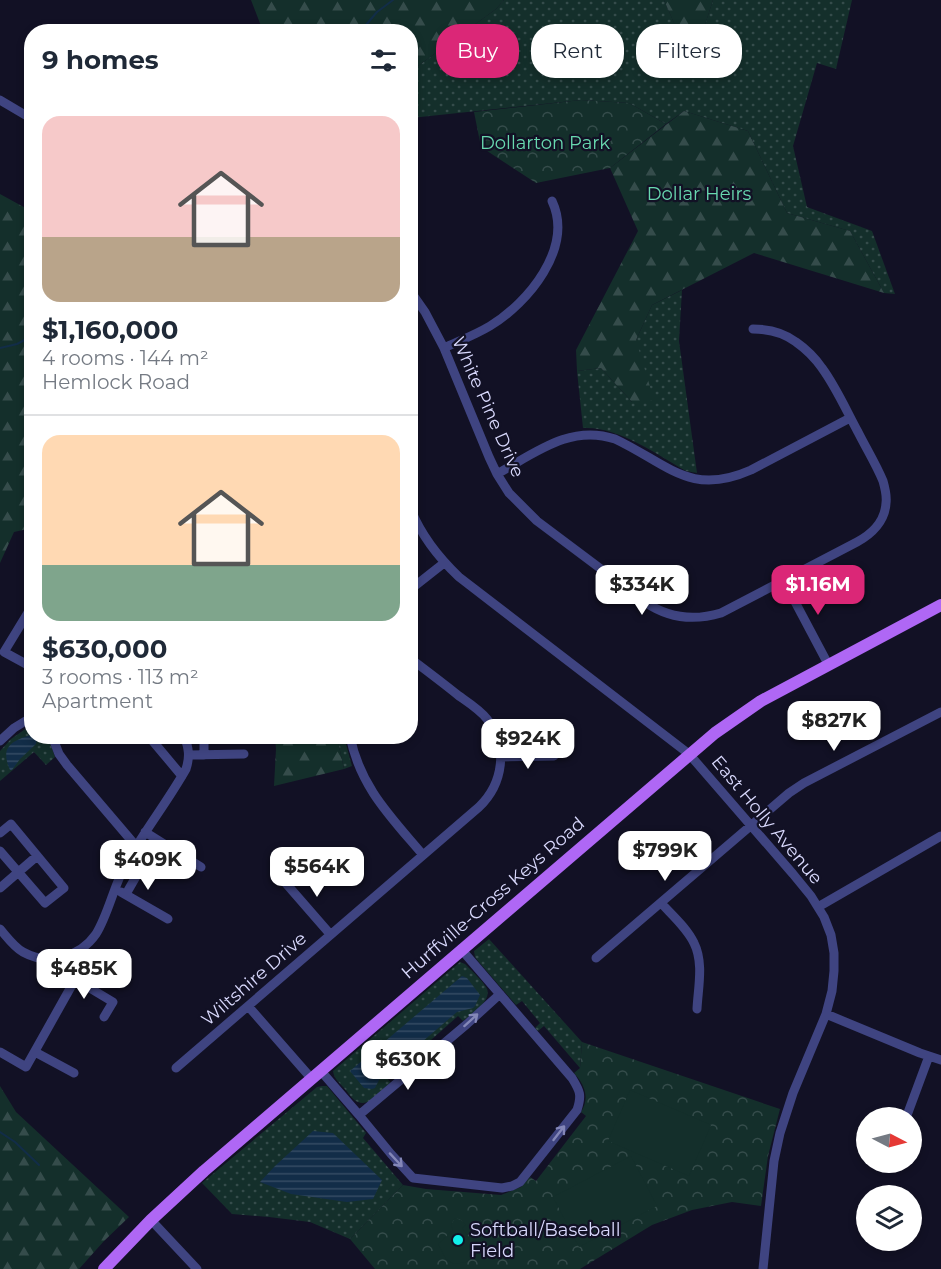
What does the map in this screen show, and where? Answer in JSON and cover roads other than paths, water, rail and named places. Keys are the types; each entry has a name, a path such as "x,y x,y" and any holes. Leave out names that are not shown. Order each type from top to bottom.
{"main road":[{"name":"Hurffville-Cross Keys Road","path":"104,1269 151,1220 204,1171 689,754 752,706 941,605"}],"street":[{"path":"0,100 24,114"},
{"path":"444,348 495,322 515,306 534,285 546,267 557,242 558,216 552,201"},
{"name":"White Pine Drive","path":"418,302 444,348 497,474 509,493 529,514 645,602 659,611 683,617 698,618 713,615 736,606 865,538 875,529 887,502 884,483 827,376 815,360 803,347 782,333 753,328"},
{"path":"497,474 555,442 571,436 588,434 615,439 682,476 695,480 718,481 751,470 850,418"},
{"name":"East Holly Avenue","path":"418,525 432,549 478,592 689,754 788,868 824,917 831,935 834,963 832,991 826,1014 793,1093 780,1132 774,1161 763,1269"},
{"path":"418,583 444,562"},
{"path":"784,581 828,664"},
{"path":"24,620 4,652 24,663"},
{"name":"Wiltshire Drive","path":"176,1068 490,796 499,777 501,757 497,737 486,717 418,664"},
{"path":"596,958 782,798 804,783 941,712"},
{"path":"0,741 24,722"},
{"path":"55,744 67,765 136,846"},
{"path":"155,744 182,776"},
{"path":"0,930 18,948 36,956 55,959 68,956 81,949 96,934 123,868 182,776 188,762 187,744"},
{"path":"204,744 204,755"},
{"path":"352,744 358,765 370,790 423,855"},
{"path":"189,755 244,754"},
{"path":"501,757 554,756"},
{"path":"0,833 11,824 64,888 45,903 0,851"},
{"path":"145,832 201,867"},
{"path":"818,907 941,836"},
{"path":"126,894 157,840"},
{"path":"0,888 37,856"},
{"path":"283,880 330,934"},
{"path":"114,888 168,919"},
{"path":"661,903 696,945 700,962 697,1009"},
{"path":"248,1006 359,1115 413,1178 502,1188 512,1186 520,1182 577,1110 581,1097 572,1078 461,949"},
{"path":"0,1052 27,1067 72,985 68,956"},
{"path":"73,980 113,1002 104,1017"},
{"path":"359,1115 500,994"},
{"path":"826,1014 941,1060"},
{"path":"35,1052 74,1073"},
{"path":"910,1107 929,1056"},
{"path":"151,1220 197,1269"}],"water":[{"path":"24,738 24,744 36,744 10,770 6,756 7,750"},
{"path":"462,976 467,978 480,995 475,1006 457,1012 380,1078 375,1088 364,1088 350,1071"},
{"path":"313,1131 333,1133 382,1180 373,1199 347,1202 291,1194 260,1182"}],"waterway":[{"path":"367,24 377,12 393,0"},
{"path":"0,348 24,340"},
{"path":"0,1132 15,1142 39,1165"}],"place":[{"name":"Softball/Baseball Field","path":"458,1240"}],"park label":[{"name":"Dollarton Park","path":"545,143"},
{"name":"Dollar Heirs","path":"699,194"}]}
